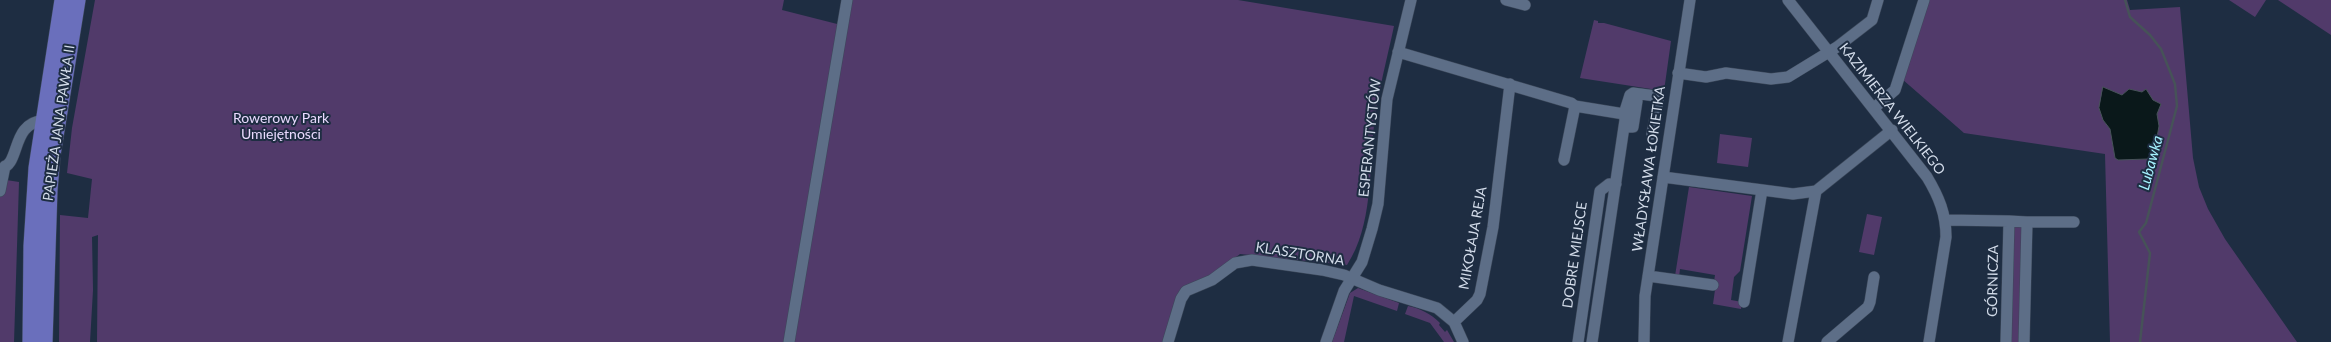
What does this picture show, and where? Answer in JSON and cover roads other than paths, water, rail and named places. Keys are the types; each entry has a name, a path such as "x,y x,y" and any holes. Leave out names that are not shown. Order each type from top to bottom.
{"main road":[{"name":"PAPIEŻA JANA PAWŁA II","path":"31,342 33,216 37,168 64,0"},
{"name":"PAPIEŻA JANA PAWŁA II","path":"44,342 49,190 77,0"}],"street":[{"path":"788,342 847,0"},
{"name":"ESPERANTYSTÓW","path":"1326,342 1344,291 1362,262 1378,204 1387,99 1411,0"},
{"path":"1506,0 1525,5"},
{"name":"WŁADYSŁAWA ŁOKIETKA","path":"1644,342 1644,310 1648,276 1690,0"},
{"name":"KAZIMIERZA WIELKIEGO","path":"1788,0 1892,130 1927,177 1940,200 1945,220 1946,238 1929,342"},
{"path":"1678,73 1706,77 1726,73 1783,79 1830,52 1872,20 1878,0"},
{"path":"1874,108 1895,90 1924,0"},
{"path":"1398,52 1510,84 1573,104 1624,114"},
{"name":"MIKOŁAJA REJA","path":"1454,322 1477,300 1480,294 1493,227 1510,84"},
{"name":"DOBRE MIEJSCE","path":"1592,342 1624,127 1624,114 1630,95 1633,93 1656,96 1658,101 1652,134"},
{"path":"1624,127 1633,127 1637,101"},
{"path":"1564,160 1573,104"},
{"path":"0,191 3,168 10,161 19,137 27,126 36,121 45,120"},
{"path":"1663,177 1793,194 1816,191 1892,130"},
{"name":"DOBRE MIEJSCE","path":"1578,342 1600,191 1609,184 1616,184"},
{"path":"1744,302 1762,190"},
{"path":"1788,342 1816,191"},
{"path":"1945,220 2074,222"},
{"name":"GÓRNICZA","path":"2006,342 2009,221"},
{"path":"2024,342 2028,222"},
{"name":"KLASZTORNA","path":"1168,342 1184,293 1192,287 1212,280 1239,262 1258,261 1322,270 1352,278"},
{"path":"1648,276 1713,285"},
{"path":"1827,342 1868,307 1874,277"},
{"path":"1352,278 1379,290 1436,308 1454,322 1463,342"}],"waterway":[{"name":"Lubawka","path":"2125,0 2130,17 2150,35 2161,49 2175,84 2177,106 2146,223 2139,232 2150,253 2140,342"}],"park label":[{"name":"Rowerowy Park Umiejętności","path":"281,126"}]}
